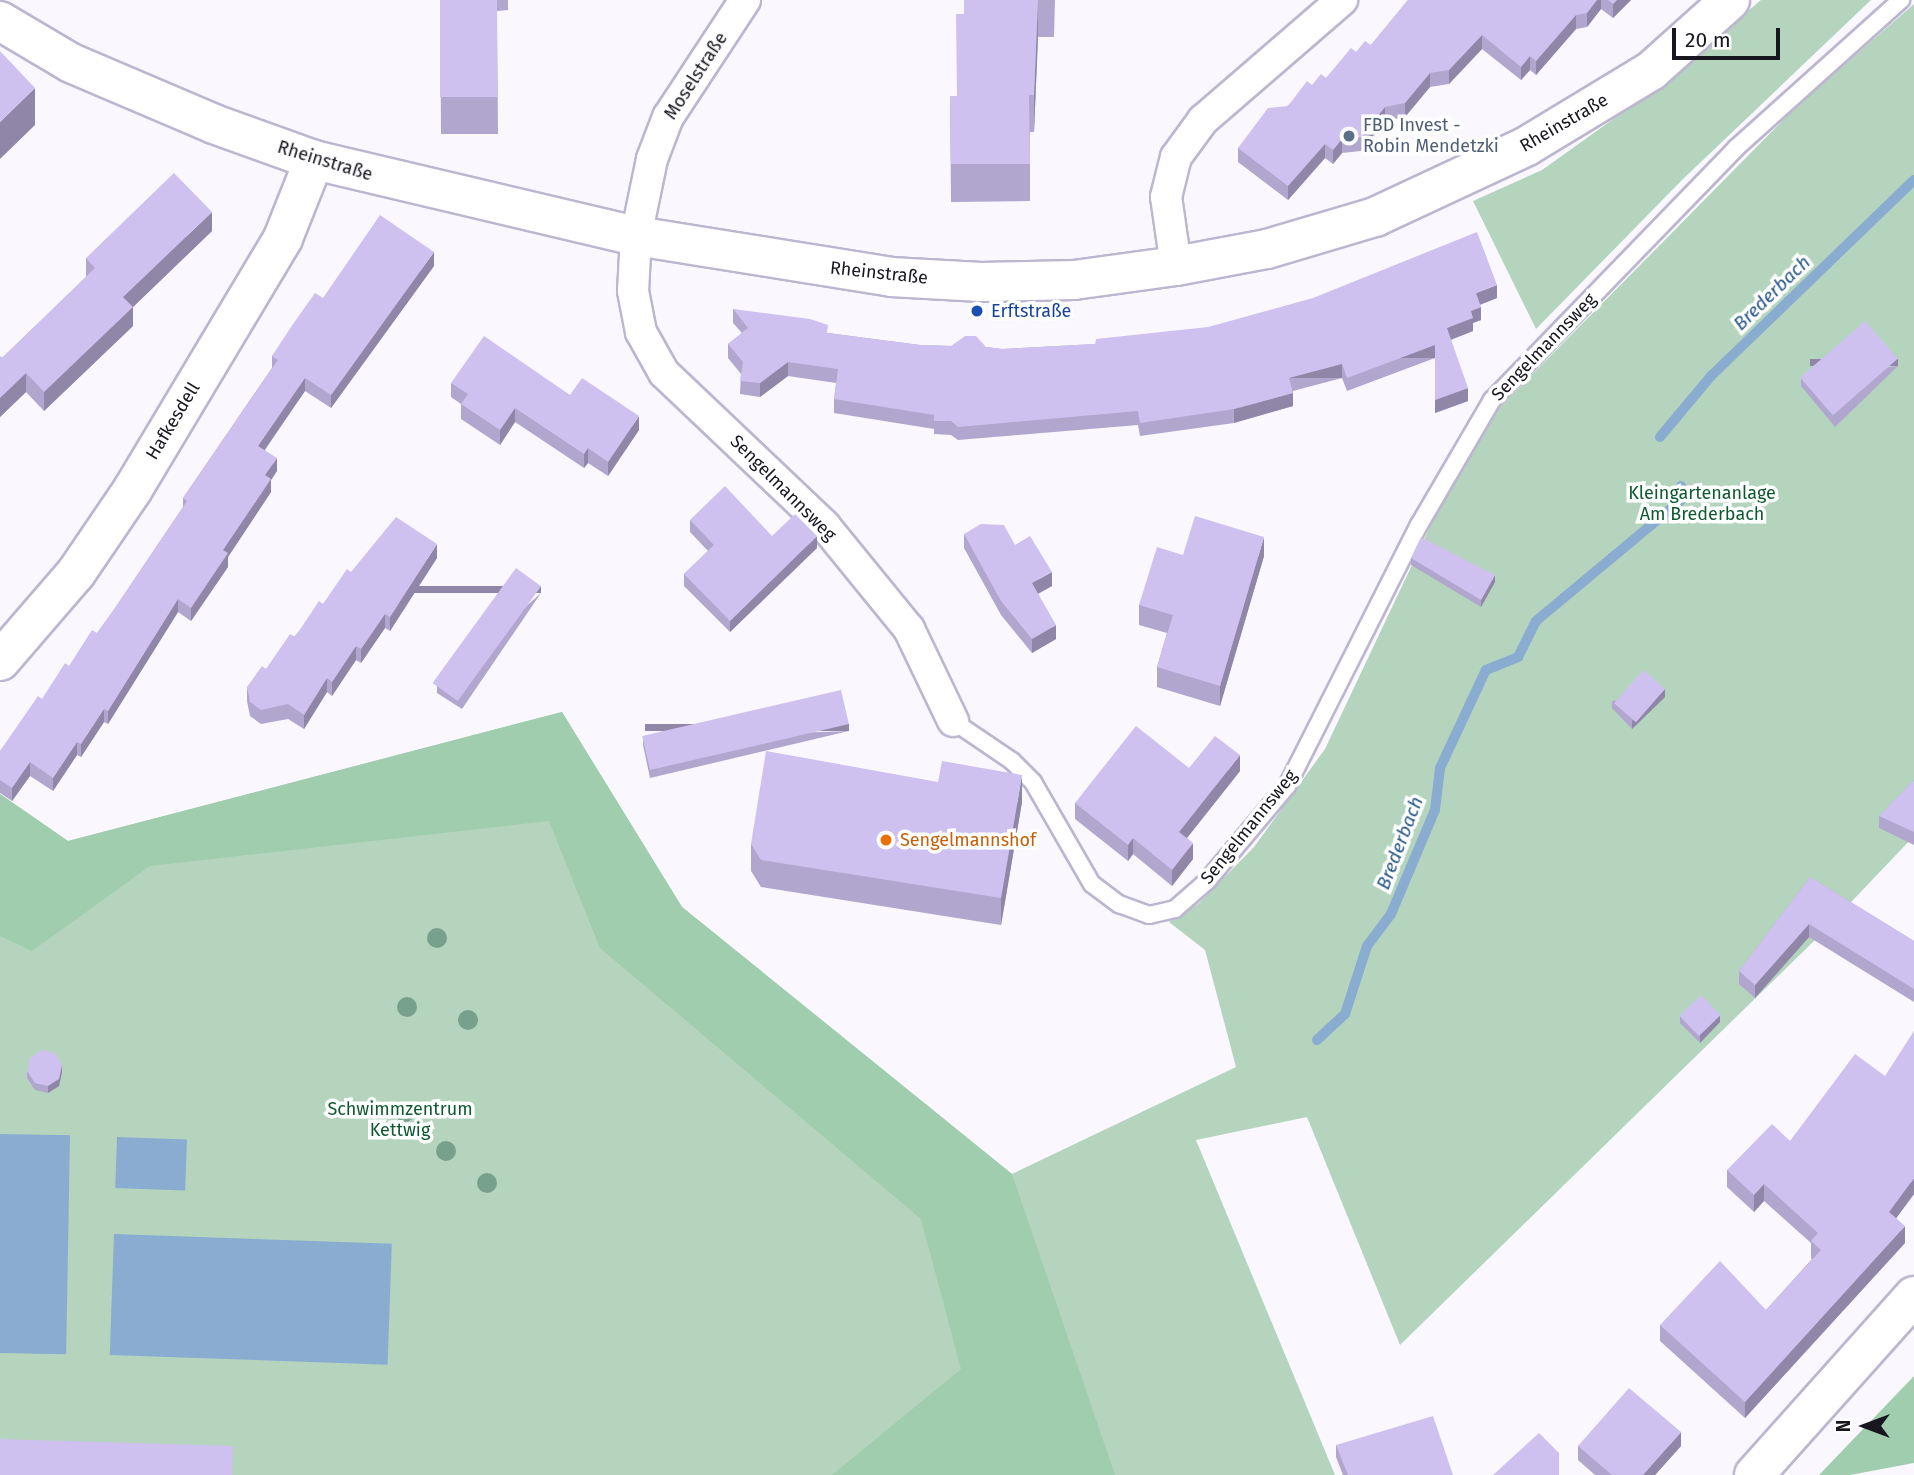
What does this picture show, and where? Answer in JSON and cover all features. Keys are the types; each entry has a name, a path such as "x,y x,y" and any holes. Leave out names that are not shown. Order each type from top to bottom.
{"street":[{"name":"Moselstraße","path":"636,236 652,159 668,117 745,0"},
{"path":"1176,266 1166,197 1176,157 1203,120 1342,0"},
{"name":"Rheinstraße","path":"0,20 71,63 214,124 314,160 636,236 891,277 1074,280 1176,266 1267,249 1375,217 1527,146 1651,71 1730,0"},
{"name":"Hafkesdell","path":"0,660 76,573 133,489 283,238 314,160"},
{"name":"Sengelmannsweg","path":"636,236 633,291 641,332 664,373 825,526 909,629 953,721"},
{"path":"1754,1475 1914,1296"}],"lane":[{"name":"Sengelmannsweg","path":"953,721 1012,761 1033,782 1092,884 1119,904 1149,915 1175,909 1207,881 1287,786 1419,525 1492,400 1736,148 1901,0"}],"green space":[{"path":"1761,0 1871,0 1682,180 1536,329 1473,201 1542,170 1647,95"},
{"path":"1914,4 1914,836 1814,941 1400,1345 1307,1117 1196,1140 1335,1475 0,1475 0,794 68,841 562,712 682,907 1012,1174 1236,1067 1205,950 1169,922 1198,904 1254,847 1325,749 1445,495 1500,407 1798,105"},
{"path":"562,712 682,907 1012,1174 1115,1475 832,1475 961,1369 921,1219 600,948 549,821 150,866 32,951 0,936 0,794 68,841"},
{"path":"1914,1376 1914,1463 1850,1475 1819,1475"}],"water":[{"path":"0,1134 70,1135 66,1354 0,1353"},
{"path":"117,1137 187,1139 185,1190 115,1188"},
{"path":"114,1234 392,1244 388,1365 110,1355"}],"building":[{"path":"440,0 497,0 497,97 440,97"},
{"path":"964,0 1038,0 1034,95 1029,95 1030,164 951,164 950,96 957,96 956,14 964,14"},
{"path":"1408,0 1597,0 1587,13 1576,15 1536,61 1530,56 1521,67 1482,35 1449,70 1430,73 1405,103 1385,107 1361,137 1342,139 1333,150 1325,144 1288,186 1238,148 1268,108 1288,106 1307,81 1312,85 1321,74 1326,78 1351,48 1356,52 1365,41 1371,45"},
{"path":"0,51 35,88 0,122"},
{"path":"174,173 212,212 123,297 133,307 44,392 26,373 0,398 0,356 2,358 95,268 86,258"},
{"path":"380,215 434,252 331,395 305,378 258,446 277,458 265,475 271,479 223,550 228,553 191,608 178,599 108,711 104,709 81,744 77,742 53,778 30,762 12,788 0,780 0,751 38,696 42,699 65,663 69,666 92,630 97,633 113,611 187,501 183,498 278,360 272,356 293,324 315,293 323,298"},
{"path":"1477,232 1497,285 1476,293 1481,307 1471,311 1473,318 1447,328 1468,388 1435,400 1435,345 1347,378 1342,364 1289,378 1293,393 1234,409 1140,423 1138,411 958,427 951,421 934,421 934,415 834,399 838,369 788,362 760,383 740,381 743,362 728,344 748,328 733,309 810,319 828,325 827,333 920,345 951,346 965,336 976,336 986,347 1002,349 1095,344 1096,339 1208,327 1313,298"},
{"path":"1865,321 1898,359 1833,415 1800,377"},
{"path":"484,336 570,395 582,378 639,416 608,462 588,448 584,454 515,408 500,430 461,404 468,394 451,383"},
{"path":"725,486 772,536 795,514 817,536 730,621 684,574 714,545 690,520"},
{"path":"1195,516 1264,537 1220,686 1157,667 1173,615 1139,605 1157,547 1183,555"},
{"path":"396,517 437,544 390,617 385,614 361,649 356,646 332,682 327,678 304,715 288,704 261,710 250,702 247,687 262,666 266,669 290,634 295,637 319,601 323,604 347,569 351,572"},
{"path":"981,524 1004,525 1015,545 1030,536 1052,572 1032,583 1056,625 1032,639 1001,601 964,534"},
{"path":"1421,537 1495,575 1481,600 1411,558"},
{"path":"516,568 541,586 458,701 433,683"},
{"path":"1643,670 1665,689 1636,722 1614,703"},
{"path":"841,690 849,724 650,770 642,736"},
{"path":"1136,726 1189,768 1215,736 1240,755 1179,832 1193,843 1172,870 1133,838 1128,845 1075,803"},
{"name":"Sengelmannshof","path":"766,751 938,782 942,761 1022,775 1001,898 761,860 751,844"},
{"path":"1914,780 1914,832 1879,816"},
{"path":"1810,877 1914,941 1914,989 1809,924 1755,985 1739,971"},
{"path":"1701,995 1720,1015 1699,1036 1679,1016"},
{"path":"1914,1031 1914,1178 1889,1212 1905,1226 1745,1402 1660,1325 1720,1261 1766,1310 1821,1250 1811,1241 1818,1233 1764,1184 1754,1195 1727,1170 1772,1124 1790,1141 1855,1054 1885,1076"},
{"path":"42,1050 55,1053 62,1065 59,1079 48,1086 35,1083 27,1071 30,1058"},
{"path":"1629,1388 1681,1432 1643,1475 1612,1475 1578,1446"},
{"path":"1433,1416 1453,1475 1348,1475 1336,1445"},
{"path":"1539,1433 1559,1453 1559,1475 1493,1475"},
{"path":"0,1439 233,1446 232,1475 0,1475"}],"waterway":[{"name":"Brederbach","path":"1660,437 1711,376 1914,180"},
{"name":"Brederbach","path":"1317,1040 1345,1014 1367,946 1391,914 1435,810 1440,768 1486,670 1518,657 1536,621 1681,500 1681,486"}],"place":[{"name":"FBD Invest - Robin Mendetzki","path":"1349,136"},
{"name":"Erftstraße","path":"977,311"},
{"name":"Sengelmannshof","path":"886,840"}],"park label":[{"name":"Kleingartenanlage Am Brederbach","path":"1702,504"},
{"name":"Schwimmzentrum Kettwig","path":"400,1120"}]}
